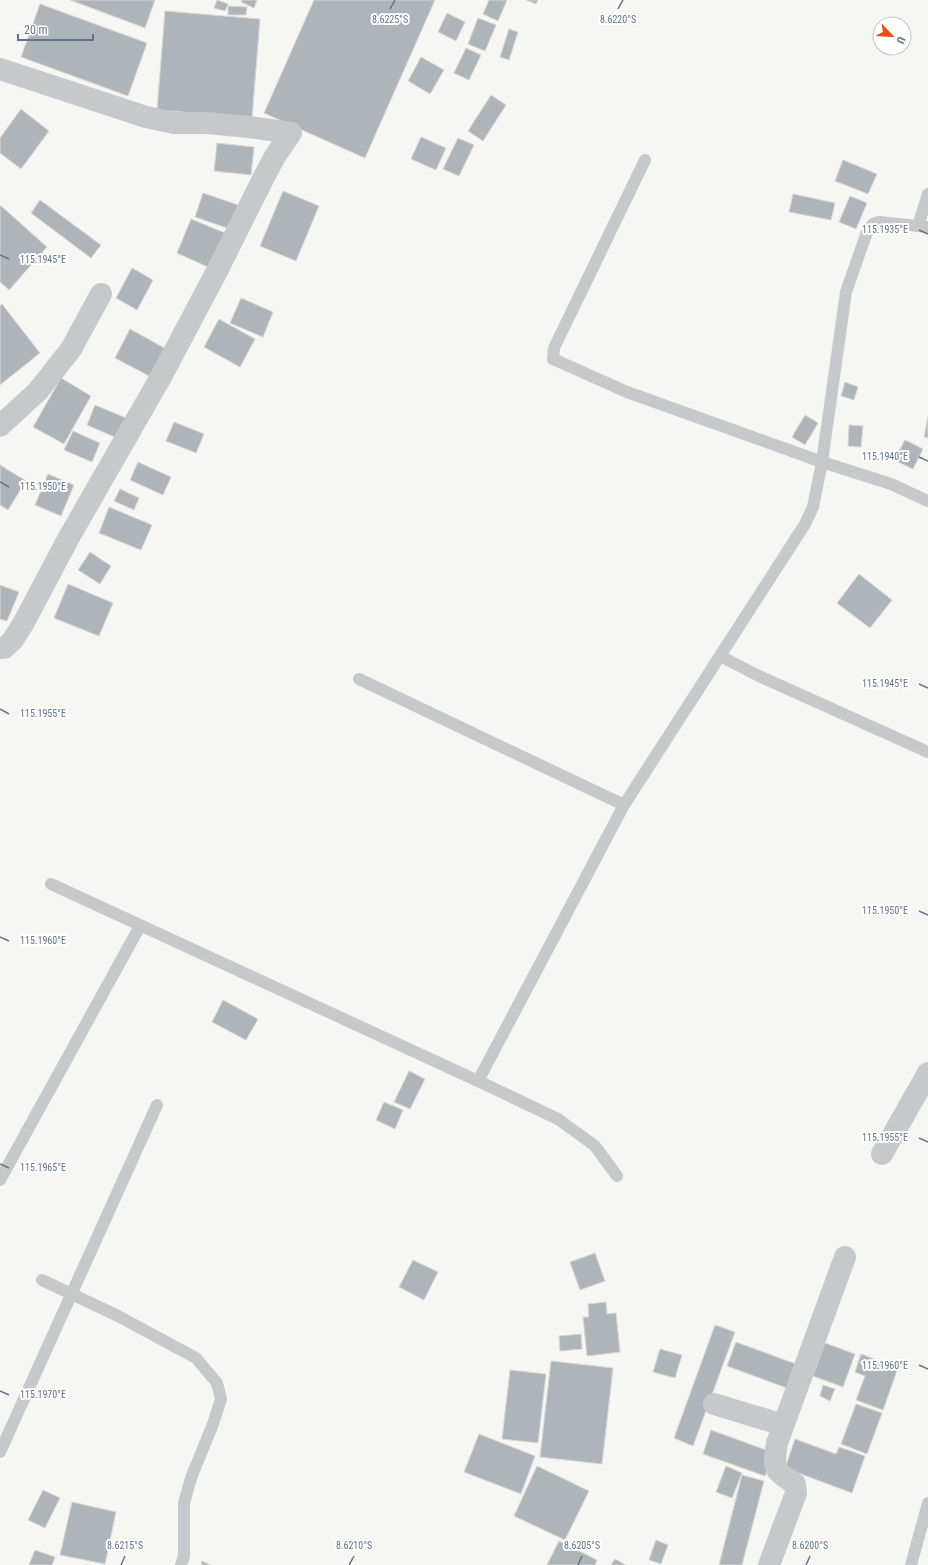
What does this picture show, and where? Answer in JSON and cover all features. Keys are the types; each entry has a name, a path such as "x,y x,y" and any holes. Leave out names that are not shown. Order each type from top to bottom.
{"street":[{"path":"0,69 146,117 167,121 249,127 291,133 265,174 217,271 162,375 68,539 23,624 12,640 4,648 0,648"},
{"path":"0,426 38,391 71,349 101,294"},
{"path":"882,1154 928,1073"},
{"path":"769,1565 796,1493 795,1484 776,1468 775,1457 783,1425 845,1257"},
{"path":"714,1404 783,1425"}],"lane":[{"path":"645,160 554,348 553,359 627,392 822,462 891,484 928,501"},
{"path":"478,1081 624,805 805,524 813,507 822,462 846,292 854,264 868,229 873,224 879,222 923,226 928,194"},
{"path":"720,656 759,676 928,752"},
{"path":"358,679 624,805"},
{"path":"51,884 558,1119 595,1146 617,1176"},
{"path":"0,1180 140,926"},
{"path":"0,1452 157,1105"},
{"path":"42,1280 72,1293 196,1358 217,1383 221,1399 213,1424 191,1478 184,1503 184,1556 181,1565"},
{"path":"911,1565 928,1503"}],"building":[{"path":"70,0 155,0 145,28"},
{"path":"217,0 228,4 225,11 214,8"},
{"path":"242,0 257,0 254,8 241,2"},
{"path":"314,0 435,0 365,158 264,113"},
{"path":"489,0 507,0 498,21 483,14"},
{"path":"526,0 538,0 536,4"},
{"path":"40,4 147,43 128,96 21,57"},
{"path":"228,6 247,7 246,15 228,15"},
{"path":"165,11 260,19 252,118 157,110"},
{"path":"447,13 465,22 456,41 438,32"},
{"path":"478,18 496,25 485,51 468,44"},
{"path":"509,29 518,32 509,60 500,57"},
{"path":"466,48 481,55 469,80 454,73"},
{"path":"421,57 444,70 430,94 408,81"},
{"path":"491,95 506,105 483,141 468,131"},
{"path":"21,109 49,131 21,169 0,153 0,138"},
{"path":"421,137 446,148 436,170 411,159"},
{"path":"458,138 474,145 459,176 443,169"},
{"path":"217,143 254,147 251,175 214,171"},
{"path":"843,160 877,174 868,194 835,181"},
{"path":"283,191 319,206 296,261 260,246"},
{"path":"203,193 238,205 230,229 195,217"},
{"path":"793,194 835,203 831,220 789,212"},
{"path":"850,196 867,203 856,229 839,222"},
{"path":"40,200 101,245 91,258 31,213"},
{"path":"0,205 47,247 9,290 0,282"},
{"path":"191,219 225,233 210,268 177,253"},
{"path":"132,268 153,280 137,310 116,298"},
{"path":"241,298 273,312 263,337 230,323"},
{"path":"2,304 40,353 0,385 0,306"},
{"path":"219,319 255,339 240,367 204,347"},
{"path":"130,329 168,350 153,378 115,358"},
{"path":"61,378 91,396 64,444 33,427"},
{"path":"845,382 858,387 854,400 841,396"},
{"path":"95,405 126,418 117,438 87,425"},
{"path":"805,415 818,423 805,445 792,437"},
{"path":"928,416 928,438 924,437"},
{"path":"174,422 204,434 196,453 166,441"},
{"path":"849,425 863,426 861,447 848,446"},
{"path":"73,431 100,443 92,462 64,450"},
{"path":"905,440 923,449 913,469 894,460"},
{"path":"138,462 171,477 163,495 130,480"},
{"path":"0,465 26,481 8,510 0,505"},
{"path":"48,474 74,485 61,516 35,505"},
{"path":"120,489 139,498 134,510 114,501"},
{"path":"109,507 152,525 141,550 99,533"},
{"path":"90,552 111,566 100,584 78,570"},
{"path":"859,574 892,600 870,628 837,603"},
{"path":"68,584 113,603 99,636 54,618"},
{"path":"0,585 19,592 7,621 0,619"},
{"path":"223,1000 258,1019 246,1040 212,1022"},
{"path":"409,1071 425,1079 410,1109 394,1102"},
{"path":"384,1102 403,1110 395,1129 376,1120"},
{"path":"595,1253 605,1281 580,1290 570,1262"},
{"path":"413,1260 438,1272 424,1300 399,1287"},
{"path":"606,1302 607,1314 616,1313 620,1352 587,1356 583,1317 589,1317 588,1304"},
{"path":"715,1325 735,1332 693,1446 674,1438"},
{"path":"581,1334 582,1349 560,1351 559,1336"},
{"path":"736,1342 804,1367 795,1391 727,1366"},
{"path":"825,1343 855,1354 843,1387 813,1376"},
{"path":"660,1349 682,1355 675,1378 653,1372"},
{"path":"861,1354 898,1368 883,1410 856,1400 865,1376 855,1372"},
{"path":"551,1361 613,1368 602,1464 540,1457"},
{"path":"510,1370 546,1374 538,1443 502,1439"},
{"path":"823,1385 835,1389 830,1401 820,1396"},
{"path":"856,1404 882,1413 867,1454 841,1444"},
{"path":"711,1430 774,1453 765,1476 703,1454"},
{"path":"479,1434 535,1456 521,1494 464,1472"},
{"path":"795,1439 836,1454 839,1447 865,1456 852,1493 785,1468"},
{"path":"537,1466 589,1491 565,1540 514,1516"},
{"path":"726,1466 742,1473 732,1498 716,1492"},
{"path":"742,1475 764,1481 742,1565 719,1565"},
{"path":"43,1490 60,1498 45,1528 28,1520"},
{"path":"72,1502 116,1512 105,1564 60,1555"},
{"path":"656,1540 668,1545 661,1564 649,1560"},
{"path":"559,1541 597,1560 595,1565 547,1565"},
{"path":"35,1550 55,1557 52,1565 29,1565"},
{"path":"615,1559 626,1565 611,1565"},
{"path":"202,1561 211,1565 201,1565"}]}
